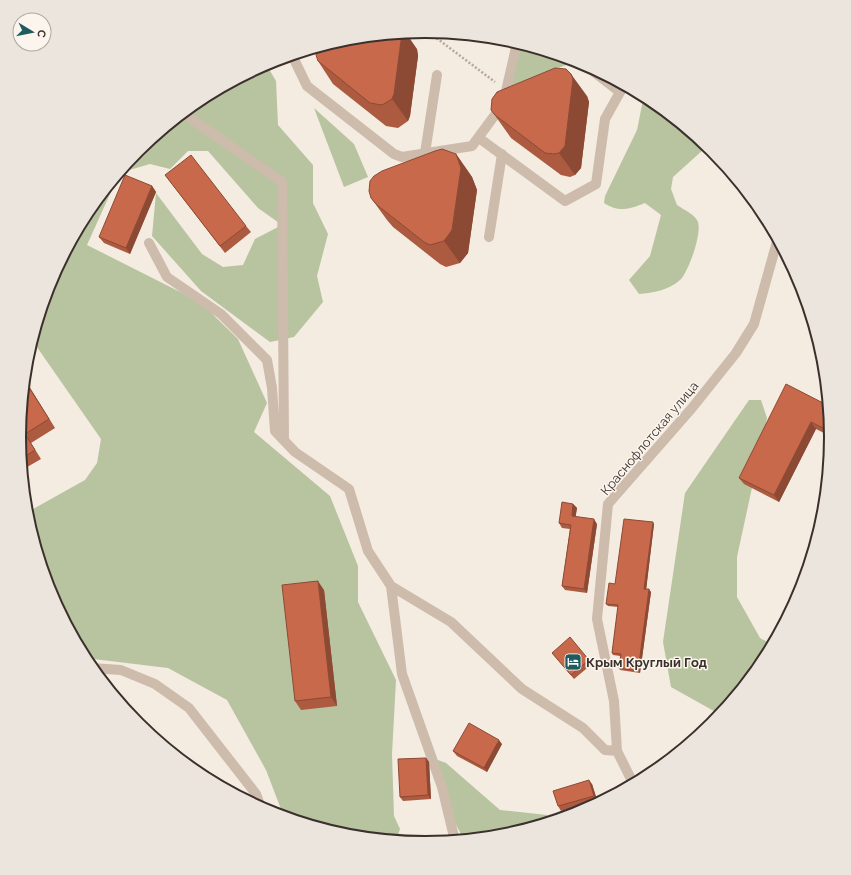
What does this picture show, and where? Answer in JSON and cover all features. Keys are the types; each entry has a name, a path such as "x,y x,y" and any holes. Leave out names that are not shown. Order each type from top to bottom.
{"street":[{"path":"294,60 307,86 394,154 402,157 472,146 503,104 516,49"},
{"path":"425,153 437,75"},
{"path":"479,138 565,201 596,184 605,119 621,90"},
{"path":"188,117 282,182 284,440"},
{"path":"490,237 502,154"},
{"path":"149,243 167,277 221,314 267,360 272,388 275,431 295,452 349,489 368,551 391,586 451,622 522,689 583,728 605,750 617,751"},
{"name":"Краснофлотская улица","path":"631,779 617,751 614,701 597,619 608,504 692,408 736,353 754,324 776,246"},
{"path":"391,586 402,674 442,787 454,836"},
{"path":"100,669 121,670 155,684 189,708 256,794 258,800"}],"path":[{"path":"438,38 501,85"}],"green space":[{"path":"520,50 568,64 510,87"},
{"path":"269,70 276,81 278,125 313,165 313,203 328,234 317,276 323,302 294,337 270,342 201,291 152,236 156,193 202,254 223,267 243,265 255,239 282,225 258,208 208,151 188,151 170,169 150,164 129,170 162,137 204,105 249,79"},
{"path":"643,102 669,121 703,150 673,177 671,189 677,205 692,214 698,222 699,228 694,253 687,270 680,280 671,286 650,293 639,294 629,280 650,256 661,215 645,203 634,207 620,209 604,203 605,196 637,130"},
{"path":"314,108 354,144 368,177 344,187"},
{"path":"111,191 87,245 200,302 238,339 267,403 254,432 330,496 358,566 358,602 396,680 392,754 394,816 400,829 398,836 373,834 348,829 297,816 281,810 266,770 227,700 168,668 93,659 67,614 56,590 47,566 33,509 85,480 97,463 101,439 37,347 47,309 67,261 93,216"},
{"path":"749,400 761,400 767,418 737,557 737,597 760,638 768,642 742,681 716,712 671,687 663,642 685,493"},
{"path":"438,760 446,763 500,810 547,815 548,818 503,829 478,834 462,835 449,811 435,765"}],"building":[{"path":"401,39 394,94 392,99 382,105 370,103 318,61 316,55 322,52 373,41"},
{"path":"555,68 566,69 571,74 573,79 565,146 559,153 554,154 545,153 495,115 491,110 492,99 497,92"},
{"path":"442,149 456,154 461,168 452,230 444,241 430,245 424,242 377,205 371,198 369,191 370,181 374,176 382,171"},
{"path":"191,155 246,226 220,246 165,175"},
{"path":"125,175 152,186 126,248 99,237"},
{"path":"786,384 823,403 825,429 811,422 774,495 739,478"},
{"path":"29,387 49,419 26,433"},
{"path":"26,436 35,450 27,455"},
{"path":"562,502 573,504 572,516 594,519 584,589 562,586 571,525 559,523"},
{"path":"624,519 653,522 644,589 649,589 638,671 619,668 621,654 612,653 618,605 606,604 609,583 615,584"},
{"path":"318,581 331,697 295,701 282,585"},
{"path":"570,637 589,660 571,675 552,653"},
{"path":"469,723 499,740 484,768 453,751"},
{"path":"426,758 428,795 400,797 398,759"},
{"path":"589,780 594,796 558,806 553,791"}],"place":[{"name":"Крым Круглый Год","path":"573,662"}]}
